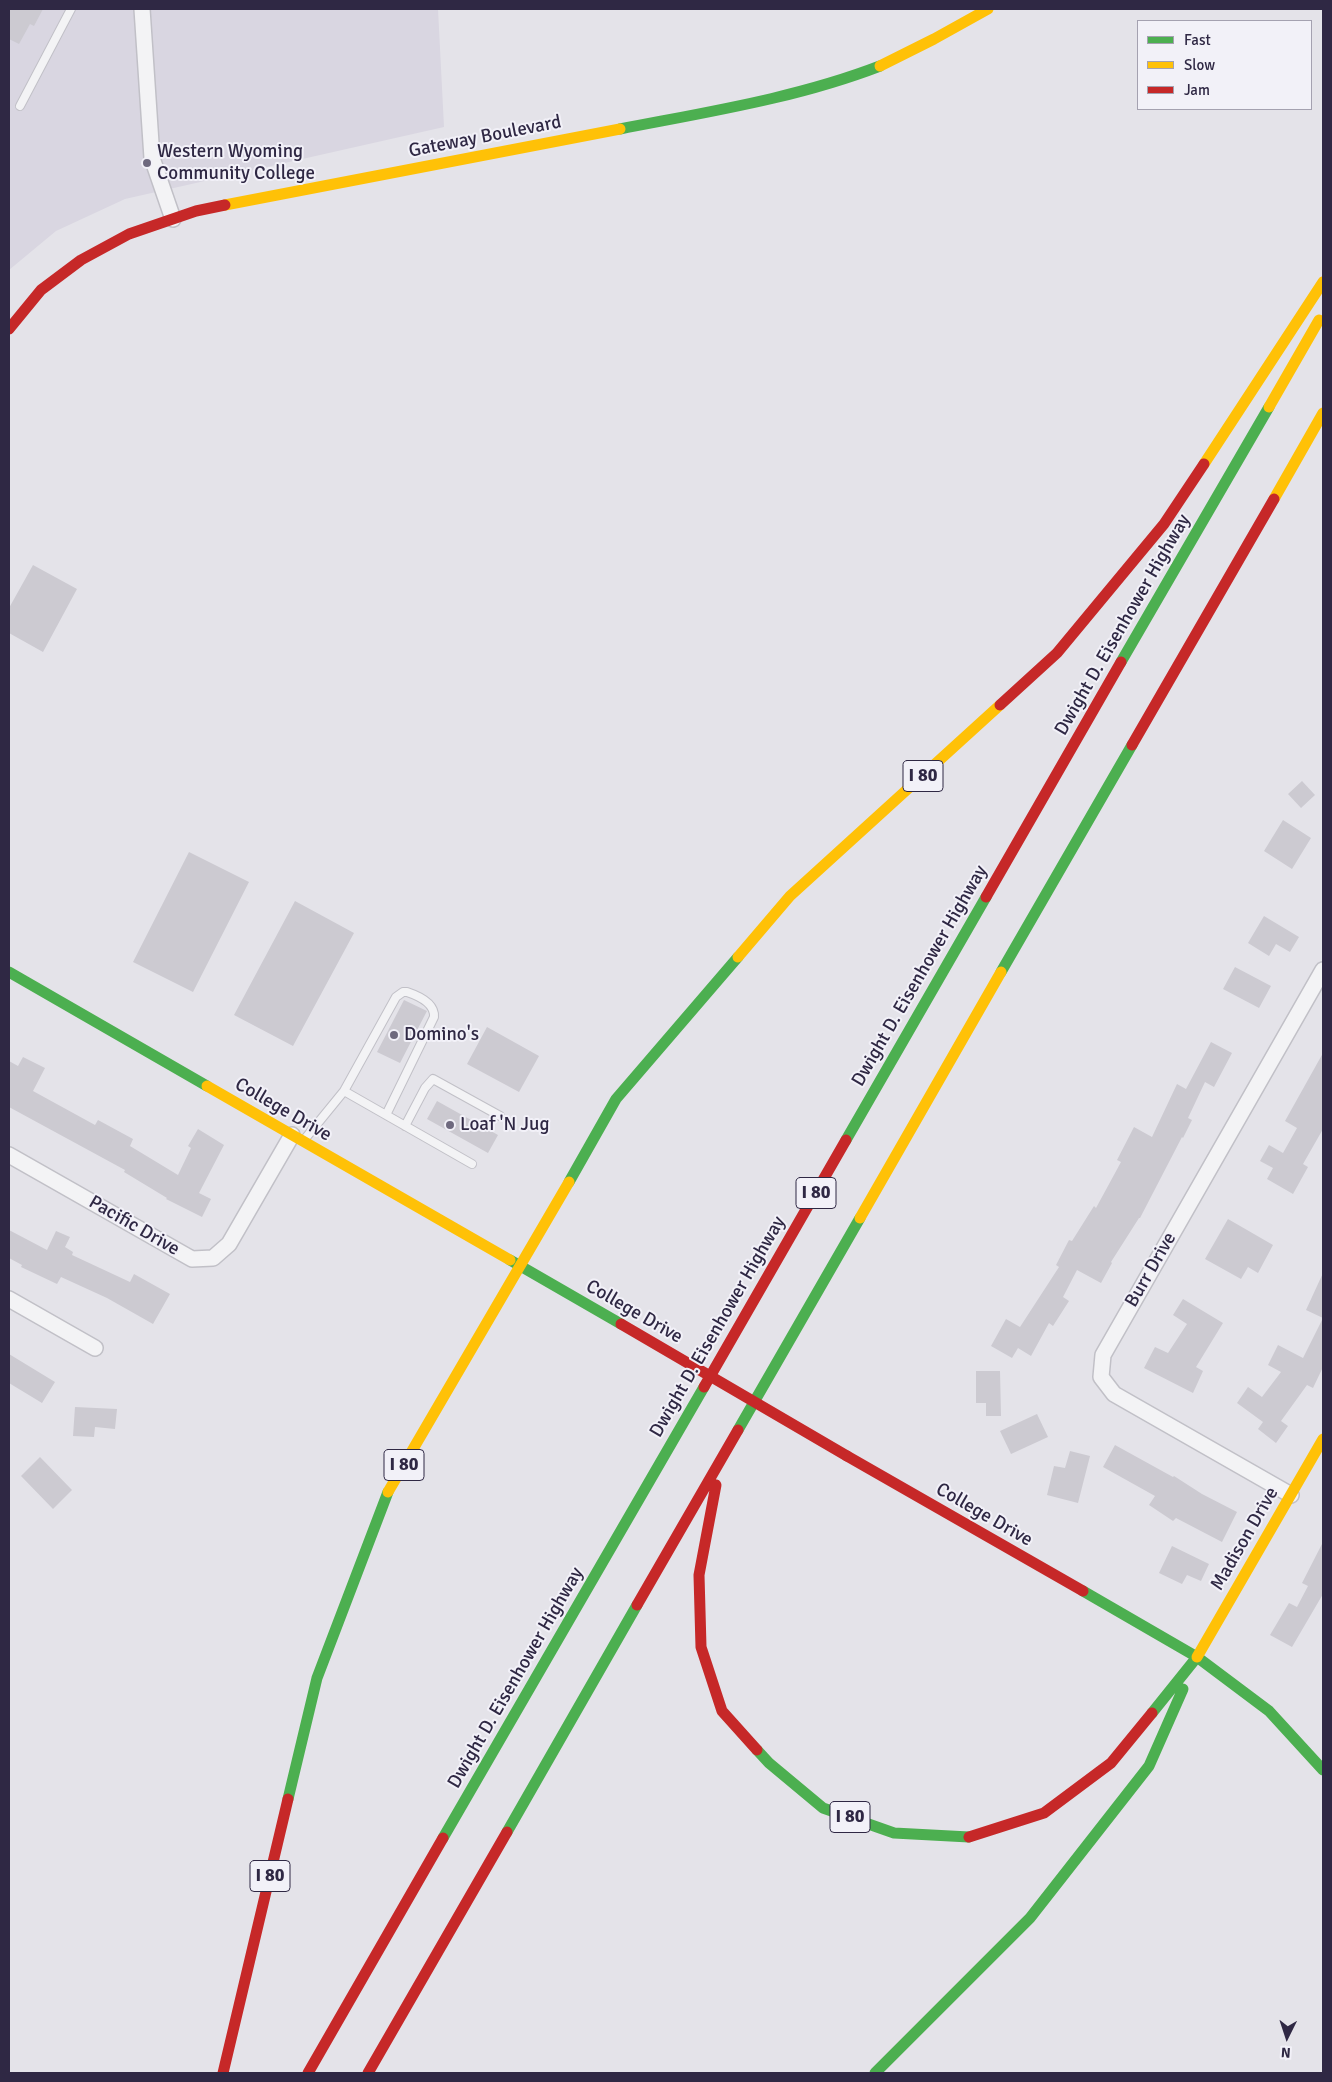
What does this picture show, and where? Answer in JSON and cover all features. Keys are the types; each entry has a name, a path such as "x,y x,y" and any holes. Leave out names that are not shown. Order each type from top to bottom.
{"main road":[{"name":"Gateway Boulevard","path":"9,329 40,290 80,260 129,234 196,211 737,106 811,89 878,66 940,37 988,9"},
{"name":"I 80","path":"223,2073 315,1688 385,1497 522,1267 616,1099 790,896 1056,653 1164,524 1323,282"},
{"name":"Dwight D. Eisenhower Highway","path":"308,2073 1323,312"},
{"name":"I 80","path":"368,2073 720,1465 1323,413"},
{"name":"College Drive","path":"9,972 1197,1657 1269,1711 1323,1770"},
{"name":"Madison Drive","path":"1197,1657 1323,1439"},
{"name":"I 80","path":"720,1465 699,1575 701,1647 722,1711 769,1763 823,1808 894,1833 971,1837 1044,1814 1111,1763 1197,1657"},
{"path":"875,2073 1030,1918 1149,1766 1197,1657"}],"street":[{"path":"142,9 152,158 173,219"},
{"name":"Burr Drive","path":"1291,1495 1114,1394 1101,1377 1103,1355 1323,970"},
{"name":"Pacific Drive","path":"9,1155 192,1259 213,1258 229,1244 298,1138"},
{"path":"9,1299 95,1348"}],"lane":[{"path":"20,106 71,9"},
{"path":"298,1138 344,1090 396,997 403,992 411,993 431,1005 434,1010 434,1017 386,1115"},
{"path":"405,1126 425,1088 433,1079 500,1116"},
{"path":"344,1090 472,1164"}],"shaded area":[{"name":"Western Wyoming Community College","path":"9,9 438,9 444,127 125,199 56,231 9,270"}],"building":[{"path":"9,9 43,9 34,26 30,24 19,44 9,39"},
{"path":"33,565 77,589 43,652 9,633 9,608"},
{"path":"1302,781 1315,795 1301,808 1288,794"},
{"path":"1283,820 1311,838 1292,869 1264,851"},
{"path":"189,852 249,882 193,992 133,962"},
{"path":"295,901 354,933 293,1046 234,1015"},
{"path":"1264,916 1299,937 1290,952 1276,944 1269,956 1248,943"},
{"path":"1235,967 1271,986 1259,1008 1223,989"},
{"path":"404,1000 427,1011 400,1063 377,1052"},
{"path":"487,1027 539,1056 519,1092 467,1064"},
{"path":"1211,1042 1232,1053 1214,1087 1205,1082 1188,1118 1192,1120 1183,1138 1140,1218 1111,1262 1101,1283 1077,1270 1063,1297 1069,1301 1053,1326 1049,1323 1031,1356 1018,1348 1012,1358 991,1346 1006,1319 1020,1327 1059,1267 1056,1265 1069,1240 1072,1241 1094,1206 1096,1208 1121,1162 1117,1160 1134,1127 1152,1137 1177,1084 1186,1089"},
{"path":"1323,1053 1323,1129 1303,1164 1308,1167 1293,1194 1267,1179 1273,1168 1260,1161 1269,1145 1283,1153 1297,1128 1285,1121"},
{"path":"23,1057 45,1068 33,1091 95,1125 98,1120 133,1139 130,1146 178,1175 191,1148 188,1146 198,1129 224,1145 199,1193 211,1199 202,1217 166,1199 124,1172 125,1170 9,1107 9,1061 18,1066"},
{"path":"437,1101 498,1135 488,1153 427,1119"},
{"path":"1228,1219 1273,1245 1258,1273 1248,1267 1241,1279 1205,1259"},
{"path":"9,1230 47,1250 56,1231 70,1237 65,1247 73,1252 72,1255 130,1282 134,1274 170,1294 153,1324 107,1298 61,1277 57,1284 21,1267 22,1265 9,1258"},
{"path":"1323,1273 1323,1318 1306,1310"},
{"path":"1183,1299 1223,1323 1196,1367 1203,1371 1193,1393 1144,1368 1155,1347 1168,1353 1187,1324 1173,1315"},
{"path":"1323,1318 1323,1367 1313,1388 1307,1385 1281,1421 1288,1426 1276,1443 1258,1429 1263,1422 1237,1403 1248,1387 1262,1397 1281,1372 1268,1365 1278,1345 1303,1358"},
{"path":"9,1354 55,1382 42,1403 9,1383"},
{"path":"976,1371 1000,1371 1001,1416 986,1416 986,1403 976,1403"},
{"path":"75,1407 117,1409 115,1429 95,1427 94,1437 73,1436"},
{"path":"1037,1414 1048,1437 1011,1454 1000,1431"},
{"path":"1115,1445 1237,1512 1222,1542 1176,1518 1173,1521 1149,1505 1155,1496 1103,1467"},
{"path":"1070,1451 1090,1456 1078,1503 1047,1495 1054,1466 1065,1468"},
{"path":"40,1457 72,1490 53,1509 21,1476"},
{"path":"1323,1542 1323,1594 1292,1647 1270,1635 1289,1603 1297,1607 1308,1586 1302,1583"},
{"path":"1172,1546 1209,1564 1201,1581 1187,1575 1182,1584 1159,1573"}],"traffic: fast":[{"path":"620,129 784,96 880,66"},
{"path":"1121,662 1269,407"},
{"path":"1001,972 1132,745"},
{"path":"846,1140 986,897"},
{"path":"569,1182 616,1099 738,957"},
{"path":"9,972 207,1086"},
{"path":"738,1430 860,1218"},
{"path":"510,1260 621,1324"},
{"path":"443,1838 704,1387"},
{"path":"288,1799 317,1678 388,1492"},
{"path":"1083,1591 1197,1657 1269,1711 1323,1770"},
{"path":"507,1832 637,1605"},
{"path":"1152,1713 1197,1657"},
{"path":"875,2073 1030,1918 1149,1766 1183,1689"},
{"path":"757,1750 769,1763 823,1808 894,1833 969,1837"}],"traffic: slow":[{"path":"880,66 988,9"},
{"path":"225,205 620,129"},
{"path":"1204,464 1323,282"},
{"path":"1269,407 1319,320"},
{"path":"1274,499 1323,413"},
{"path":"738,957 790,896 1000,705"},
{"path":"860,1218 1001,972"},
{"path":"207,1086 510,1260"},
{"path":"388,1492 569,1182"},
{"path":"1197,1657 1323,1439"}],"traffic: jam":[{"path":"9,329 41,290 81,260 129,234 196,211 225,205"},
{"path":"1000,705 1057,653 1164,524 1204,464"},
{"path":"1132,745 1274,499"},
{"path":"986,897 1121,662"},
{"path":"704,1387 846,1140"},
{"path":"621,1324 847,1456"},
{"path":"637,1605 738,1430"},
{"path":"847,1456 1083,1591"},
{"path":"716,1485 699,1575 701,1647 722,1711 757,1750"},
{"path":"969,1837 1044,1813 1111,1763 1152,1713"},
{"path":"223,2073 288,1799"},
{"path":"368,2073 507,1832"},
{"path":"308,2073 443,1838"}],"place":[{"name":"Western Wyoming Community College","path":"147,163"},
{"name":"Domino's","path":"394,1035"},
{"name":"Loaf 'N Jug","path":"450,1125"}]}
